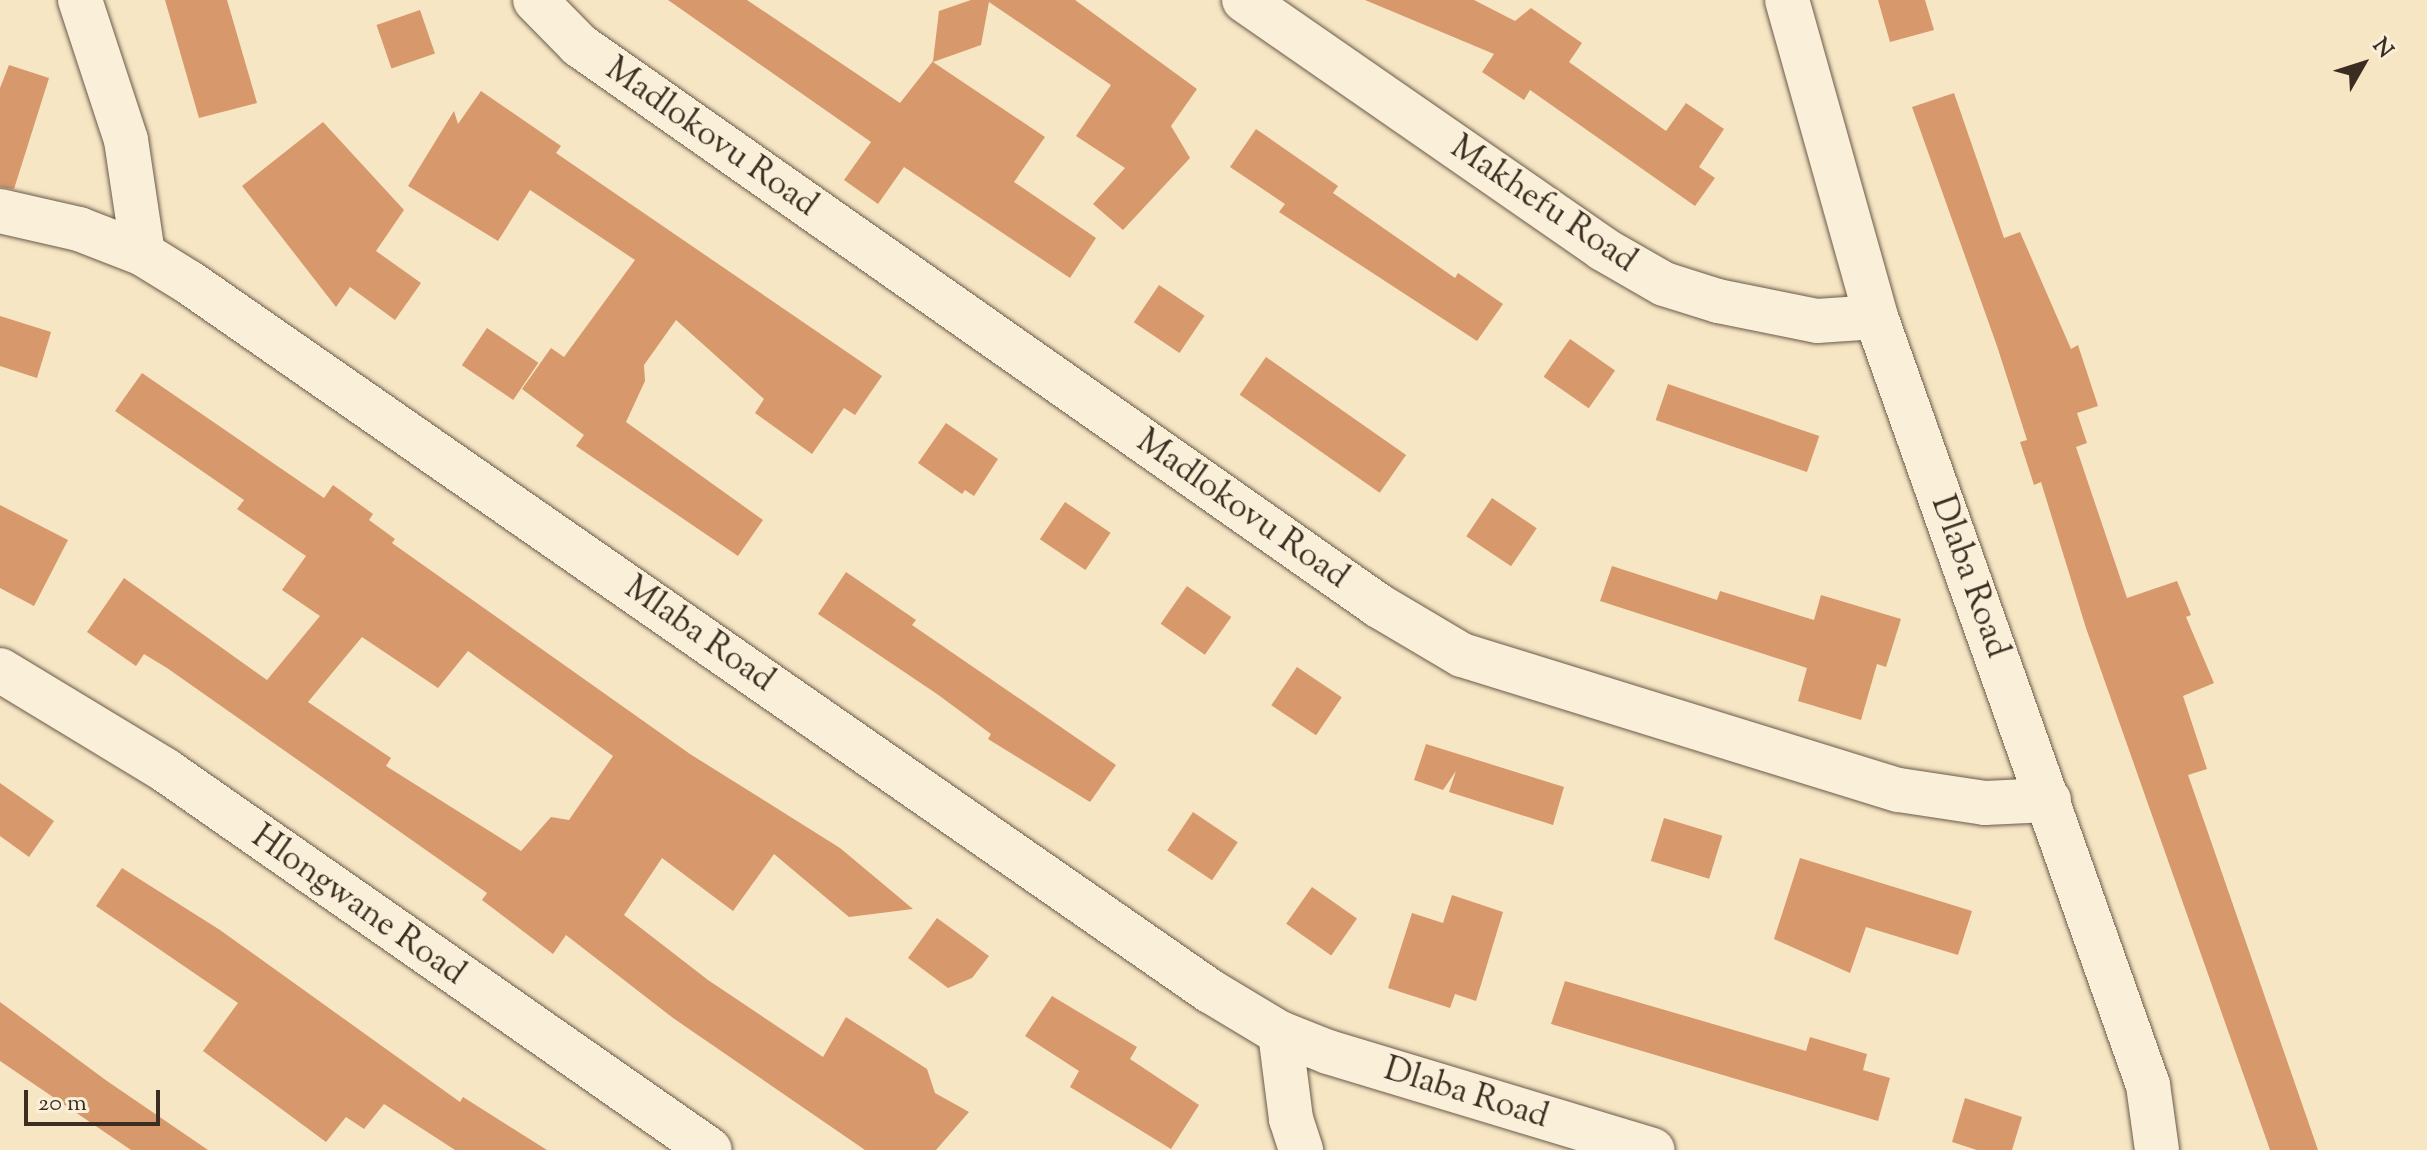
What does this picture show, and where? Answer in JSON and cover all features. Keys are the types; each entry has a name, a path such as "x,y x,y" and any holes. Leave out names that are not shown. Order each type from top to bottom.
{"street":[{"path":"80,0 126,140 137,188 143,254"},
{"name":"Madlokovu Road","path":"535,0 579,45 1379,606 1462,655 1899,790 1985,803 2049,800"},
{"name":"Makhefu Road","path":"1244,0 1603,249 1664,284 1718,301 1817,321 1876,317"},
{"name":"Dlaba Road","path":"1787,0 1876,317 2148,1085 2157,1150"},
{"name":"Mlaba Road","path":"0,211 79,229 143,254 1210,991 1280,1033"},
{"name":"Hlongwane Road","path":"0,670 165,770 710,1150"},
{"path":"1280,1033 1287,1095 1301,1150"},
{"name":"Dlaba Road","path":"1280,1033 1328,1052 1653,1150"}],"building":[{"path":"165,0 227,0 257,103 199,118"},
{"path":"668,0 747,0 900,103 933,61 939,11 971,0 1075,0 1197,89 1171,126 1190,158 1123,230 1093,204 1125,168 1076,136 1111,85 989,2 981,45 933,62 1045,137 1014,182 1096,238 1070,278 904,167 878,204 844,180 871,142"},
{"path":"1365,0 1474,0 1515,21 1531,8 1582,43 1569,62 1666,131 1686,103 1724,129 1699,167 1715,178 1695,206 1530,90 1524,100 1482,72 1494,54"},
{"path":"1878,0 1925,0 1934,30 1890,42"},
{"path":"420,10 435,53 391,68 377,25"},
{"path":"9,65 49,78 14,189 0,187 0,88"},
{"path":"481,91 561,146 556,153 882,376 855,415 844,408 812,454 755,413 764,399 676,320 644,365 645,381 626,422 763,520 738,556 576,446 584,435 522,389 551,348 564,357 635,260 530,190 498,241 408,186 454,111 458,124"},
{"path":"1954,93 2004,238 2020,232 2071,349 2078,345 2098,406 2077,413 2087,443 2076,447 2127,598 2177,581 2191,615 2186,617 2214,683 2183,696 2207,769 2188,775 2318,1150 2270,1150 2086,628 2041,482 2034,485 2020,442 2027,440 1997,346 1912,107"},
{"path":"323,122 404,210 376,251 421,283 395,320 350,287 336,307 242,186"},
{"path":"1256,129 1338,186 1333,193 1455,278 1458,273 1503,304 1477,341 1279,212 1285,204 1230,167"},
{"path":"1159,285 1205,316 1179,353 1134,322"},
{"path":"0,316 51,332 37,378 0,366"},
{"path":"487,328 538,363 513,400 462,365"},
{"path":"1570,339 1615,371 1589,408 1544,377"},
{"path":"1266,357 1406,455 1380,493 1240,395"},
{"path":"142,373 324,498 333,485 373,514 369,520 395,539 392,543 690,754 840,848 913,909 849,917 774,854 733,911 662,858 624,915 708,980 823,1057 846,1017 927,1069 935,1093 969,1112 936,1150 865,1150 673,1018 566,935 553,954 482,900 487,893 167,668 144,654 136,666 87,632 124,578 267,680 320,616 282,590 306,556 237,509 244,500 115,411","holes":["362,637 438,688 468,651 613,756 569,820 551,817 521,851 386,766 391,758 308,702"]},
{"path":"1668,384 1819,436 1807,472 1656,420"},
{"path":"946,423 998,459 974,496 965,490 962,494 918,463"},
{"path":"1492,498 1537,528 1511,566 1466,536"},
{"path":"1065,502 1111,533 1085,570 1040,539"},
{"path":"0,505 68,540 34,606 0,588"},
{"path":"1612,566 1717,600 1720,591 1814,620 1821,595 1901,619 1886,667 1877,664 1861,720 1798,701 1807,668 1600,601"},
{"path":"846,572 916,620 912,625 1116,765 1090,802 988,739 991,734 937,694 818,614"},
{"path":"1187,586 1231,617 1205,655 1161,624"},
{"path":"1297,667 1342,697 1316,735 1271,705"},
{"path":"1426,744 1564,787 1553,825 1449,792 1456,771 1443,790 1414,780"},
{"path":"0,783 54,821 29,857 0,836"},
{"path":"1193,812 1238,842 1212,880 1167,850"},
{"path":"1664,818 1722,836 1709,879 1651,861"},
{"path":"1800,858 1972,911 1958,955 1866,927 1850,973 1774,939"},
{"path":"122,868 220,930 460,1102 463,1097 547,1150 455,1150 384,1104 364,1129 346,1117 326,1142 203,1051 238,1003 96,906"},
{"path":"1312,887 1357,919 1331,955 1286,924"},
{"path":"1452,895 1503,912 1476,1001 1455,994 1450,1008 1388,988 1412,913 1443,923"},
{"path":"937,918 989,956 972,978 948,988 908,958"},
{"path":"1565,981 1806,1051 1810,1037 1867,1054 1863,1070 1890,1078 1878,1121 1551,1024"},
{"path":"1052,996 1137,1047 1130,1059 1199,1105 1171,1149 1070,1087 1079,1071 1025,1036"},
{"path":"0,1002 208,1150 131,1150 0,1061"},
{"path":"1965,1098 2022,1117 2012,1150 1977,1150 1952,1142"}]}
